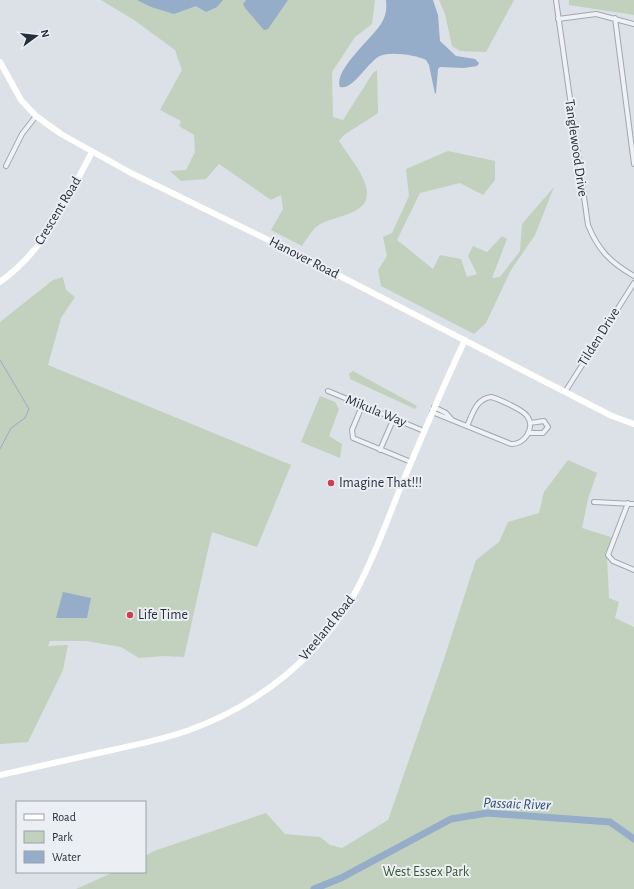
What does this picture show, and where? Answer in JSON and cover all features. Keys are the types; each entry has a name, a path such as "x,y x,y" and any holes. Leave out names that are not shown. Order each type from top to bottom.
{"street":[{"name":"Tanglewood Drive","path":"556,0 588,225 597,245 603,253 617,266 634,276"},
{"path":"558,19 591,14 615,18 634,24"},
{"path":"615,18 634,164"},
{"name":"Hanover Road","path":"0,62 18,96 36,116 50,127 92,152 465,340 612,416 634,424"},
{"path":"6,166 22,134 36,116"},
{"name":"Crescent Road","path":"0,282 24,263 41,242 92,152"},
{"name":"Tilden Drive","path":"565,392 634,283"},
{"name":"Vreeland Road","path":"0,775 176,735 225,715 277,682 298,664 337,620 355,592 369,564 433,410 465,340"},
{"name":"Mikula Way","path":"328,391 424,431"},
{"path":"433,410 452,420 510,444 521,442 528,433 530,423 527,416 522,412 491,398 482,400 476,405 468,426"},
{"path":"362,406 352,430 352,436 356,440 411,462"},
{"path":"380,450 394,418"},
{"path":"528,433 544,433 548,428 544,421 530,423"},
{"path":"594,502 634,504"},
{"path":"628,503 608,555 613,561 634,570"},
{"path":"0,772 8,773"}],"green space":[{"path":"101,0 375,0 372,24 355,37 332,72 333,117 343,120 373,73 377,70 378,113 344,135 339,141 363,178 367,194 365,203 359,209 351,213 323,223 315,228 302,246 271,230 283,209 281,195 271,200 219,164 206,179 181,181 170,171 186,170 195,152 194,135 179,126 181,121 160,110 182,70 175,50 134,20"},
{"path":"439,0 514,0 486,52 460,51 452,46 445,14"},
{"path":"569,0 634,0 634,15 569,5"},
{"path":"448,151 495,161 495,180 483,195 460,183 420,193 397,240 433,269 440,255 461,259 467,277 477,274 468,256 473,246 487,252 502,236 507,239 492,278 500,277 520,251 522,224 554,187 535,235 511,270 486,323 474,334 381,286 378,270 387,256 383,237 392,233 409,196 406,169"},
{"path":"63,277 66,290 75,297 61,318 48,365 291,465 257,547 212,532 184,657 164,656 139,658 121,647 86,641 50,641 48,646 68,645 63,670 28,742 0,744 0,322 53,280"},
{"path":"353,371 417,406 415,409 350,379 349,374"},
{"path":"320,396 335,402 339,409 329,436 342,444 340,458 301,442"},
{"name":"West Essex Park","path":"568,460 597,473 588,499 582,528 614,538 607,557 609,598 619,602 615,618 634,627 634,889 76,889 112,873 146,873 146,855 154,851 266,813 285,834 320,837 330,845 342,848 388,820 444,659 476,560 499,542 508,522 539,513 544,492"}],"water":[{"path":"137,0 223,0 217,7 206,12 196,6 174,14 151,7"},
{"path":"246,0 288,0 268,29 264,30 245,8 243,4"},
{"path":"386,0 433,0 438,15 440,41 456,56 475,59 479,63 477,66 464,68 440,67 438,69 435,94 429,65 426,60 403,54 390,54 380,56 375,59 350,85 340,87 339,80 342,72 354,55 383,21 386,12"},
{"path":"63,592 91,598 87,618 56,618"}],"waterway":[{"path":"0,360 29,409 25,418 11,428 0,449"},
{"name":"Passaic River","path":"314,889 341,878 451,819 487,813 610,822 634,839"}],"place":[{"name":"Imagine That!!!","path":"331,483"},
{"name":"Life Time","path":"130,615"}]}
